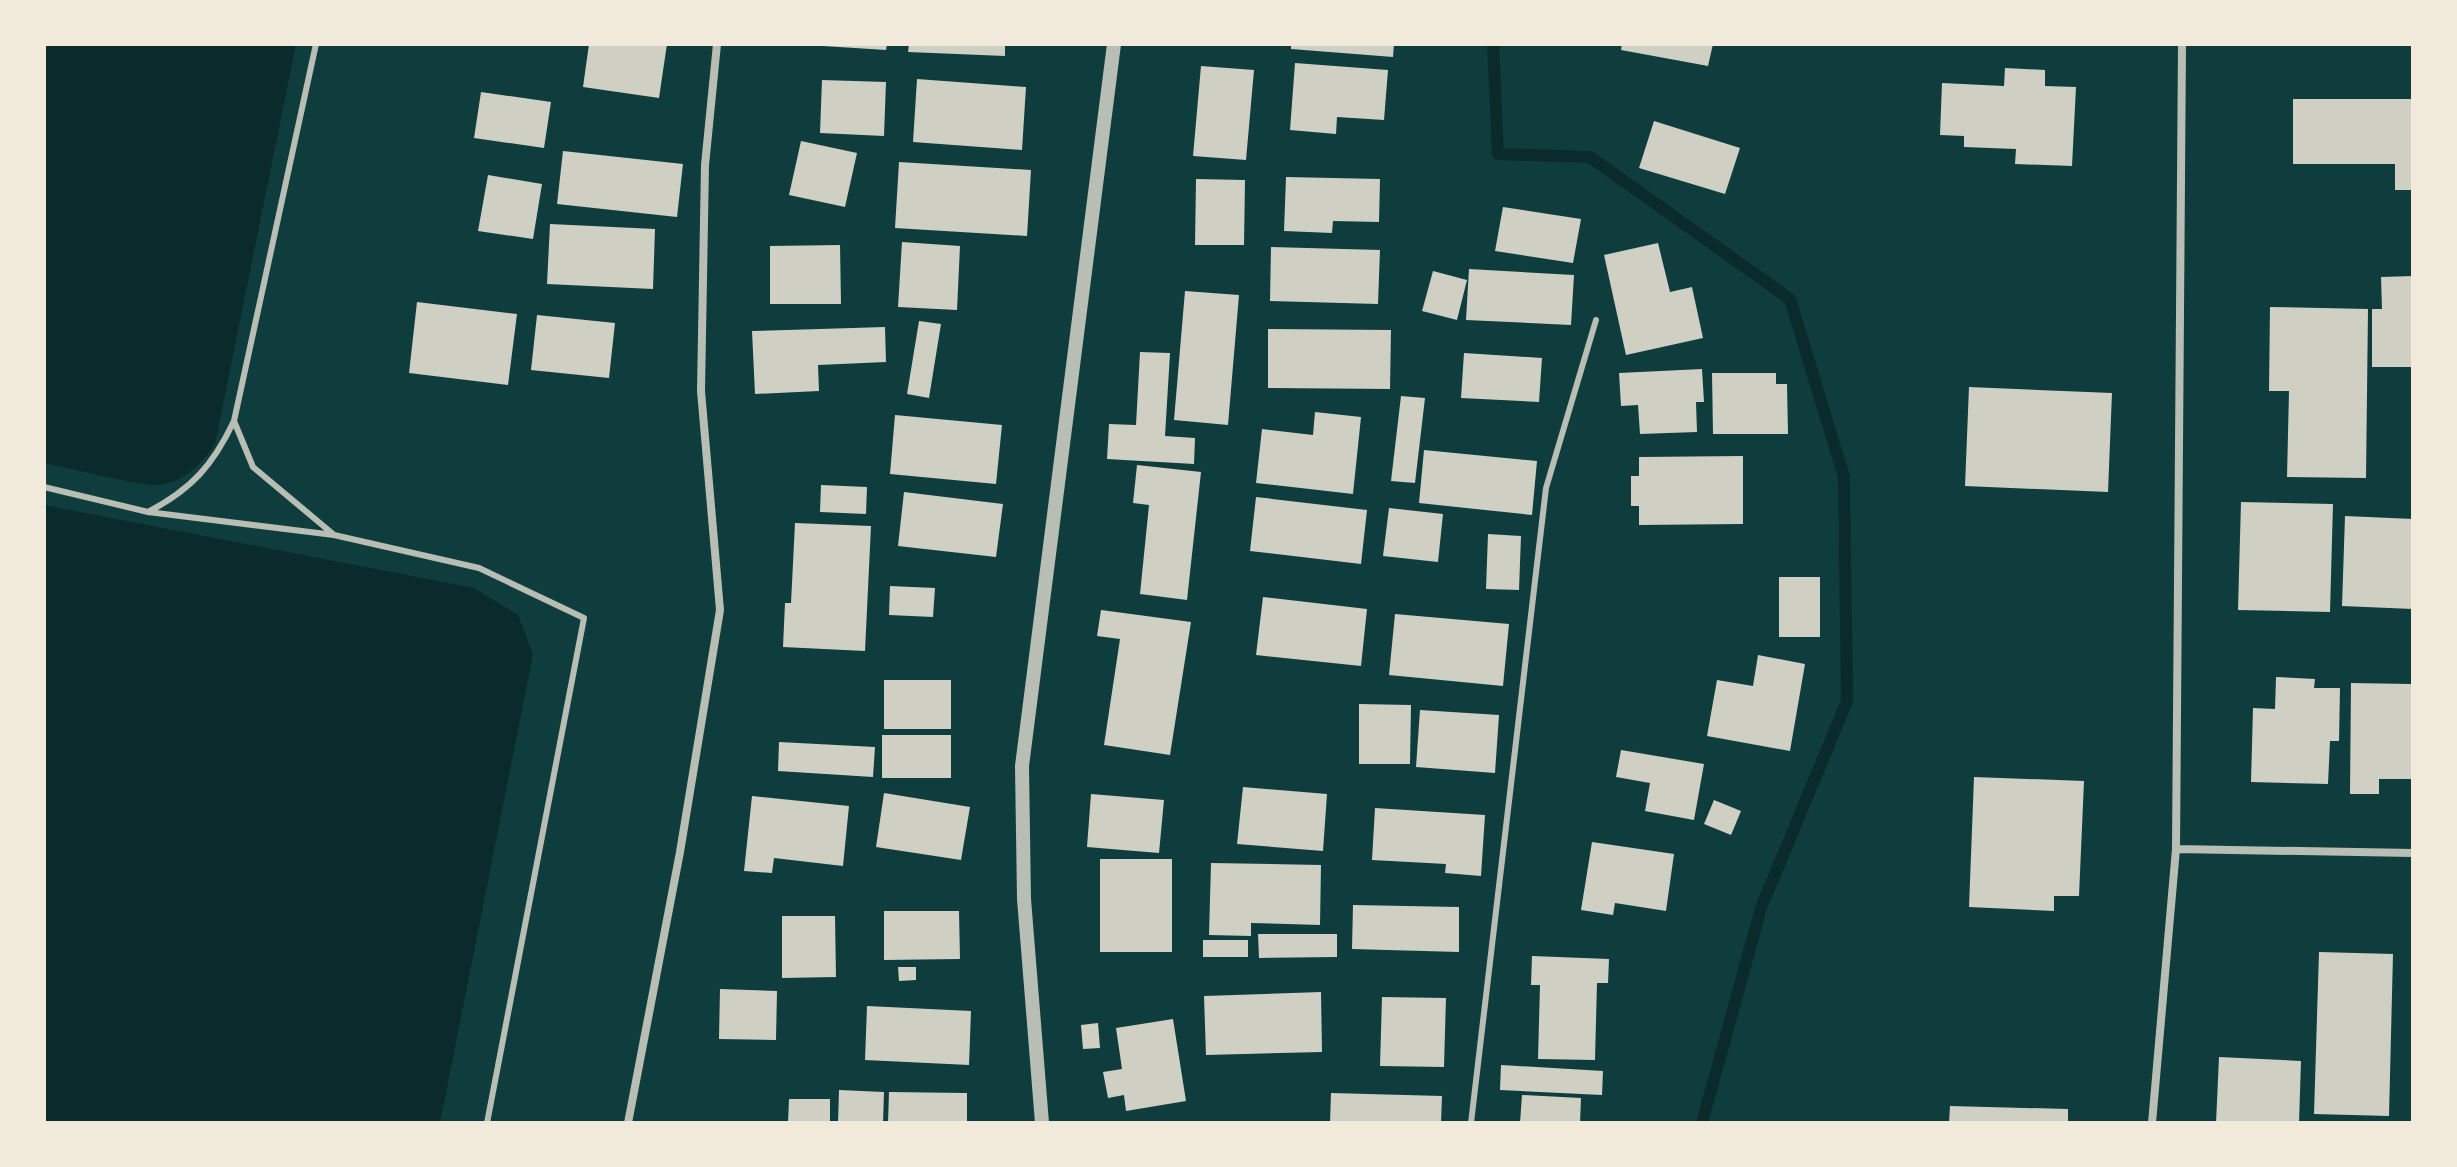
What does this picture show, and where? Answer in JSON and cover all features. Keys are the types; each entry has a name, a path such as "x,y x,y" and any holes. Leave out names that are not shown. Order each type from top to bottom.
{"street":[{"path":"628,1123 680,852 720,610 701,391 705,165 717,44"},
{"path":"1042,1123 1024,899 1022,766 1114,44"},
{"path":"2152,1123 2176,849 2182,44"},
{"path":"2176,849 2413,853"}],"lane":[{"path":"148,512 171,500 204,472 220,451 234,421 316,44"},
{"path":"1471,1123 1546,488 1596,320"},
{"path":"234,421 253,467 334,535"},
{"path":"44,487 148,512 334,535 479,568 584,618 487,1123"}],"water":[{"path":"44,44 296,44 215,444 193,470 162,485 44,463"},
{"path":"44,505 474,588 518,615 533,654 440,1123 44,1123"}],"building":[{"path":"589,44 667,44 659,98 583,87"},
{"path":"823,44 887,44 886,50"},
{"path":"909,44 1005,44 1005,56 908,52"},
{"path":"1291,44 1394,44 1393,57 1291,49"},
{"path":"1622,44 1713,44 1708,66 1621,50"},
{"path":"1295,63 1388,70 1384,120 1337,117 1336,134 1290,130"},
{"path":"1201,66 1254,70 1246,160 1193,156"},
{"path":"2005,68 2045,70 2045,86 2076,87 2072,166 2015,164 2016,149 1964,147 1964,136 1940,135 1942,83 2004,86"},
{"path":"917,79 1026,87 1022,150 913,142"},
{"path":"822,80 886,82 884,136 820,133"},
{"path":"481,92 551,102 544,148 474,138"},
{"path":"2293,99 2413,99 2413,190 2395,190 2395,164 2293,164"},
{"path":"1654,121 1740,148 1725,194 1639,168"},
{"path":"801,141 857,153 845,207 789,195"},
{"path":"563,151 683,164 677,217 557,204"},
{"path":"899,162 1031,170 1027,236 895,228"},
{"path":"488,175 542,184 533,239 478,231"},
{"path":"1286,177 1380,179 1379,222 1333,221 1332,233 1284,231"},
{"path":"1196,179 1245,180 1244,245 1195,245"},
{"path":"1503,207 1581,219 1573,263 1495,251"},
{"path":"550,224 655,229 653,289 547,284"},
{"path":"902,242 960,246 957,310 898,307"},
{"path":"1658,243 1670,292 1692,287 1703,338 1626,355 1604,255"},
{"path":"840,245 841,304 770,304 770,246"},
{"path":"1271,247 1380,250 1378,304 1270,301"},
{"path":"1469,269 1574,275 1571,325 1466,320"},
{"path":"1433,271 1467,280 1457,320 1422,311"},
{"path":"2413,276 2413,367 2372,367 2372,309 2382,309 2381,277"},
{"path":"1185,291 1239,295 1228,425 1174,420"},
{"path":"417,302 517,314 508,385 409,373"},
{"path":"2270,307 2368,309 2366,478 2287,477 2289,391 2269,391"},
{"path":"537,315 615,323 609,378 531,370"},
{"path":"919,321 941,324 929,398 907,394"},
{"path":"885,327 886,362 818,365 819,391 755,394 752,331"},
{"path":"1268,329 1391,330 1390,389 1268,388"},
{"path":"1140,352 1170,353 1165,436 1195,438 1194,464 1107,459 1109,424 1136,425"},
{"path":"1464,353 1542,358 1539,402 1461,398"},
{"path":"1702,369 1704,402 1696,402 1697,432 1640,434 1638,405 1621,406 1619,373"},
{"path":"1712,373 1776,373 1776,384 1787,384 1788,434 1713,434"},
{"path":"1969,387 2112,393 2108,492 1965,486"},
{"path":"1401,396 1425,398 1415,483 1391,481"},
{"path":"1315,412 1361,417 1353,494 1256,483 1262,429 1313,435"},
{"path":"895,415 1002,425 996,484 890,474"},
{"path":"1424,450 1537,461 1532,515 1419,503"},
{"path":"1743,456 1743,524 1639,525 1639,506 1631,506 1631,476 1639,476 1639,457"},
{"path":"1137,465 1201,472 1187,600 1140,594 1149,505 1133,503"},
{"path":"821,485 867,487 866,514 820,512"},
{"path":"904,492 1003,504 996,557 898,546"},
{"path":"1256,497 1367,510 1361,564 1250,551"},
{"path":"2241,502 2333,504 2330,612 2238,610"},
{"path":"1389,508 1443,514 1438,562 1383,556"},
{"path":"2345,516 2413,519 2413,609 2342,606"},
{"path":"795,523 871,526 865,651 783,647 785,603 791,603"},
{"path":"1488,534 1521,536 1519,590 1486,589"},
{"path":"1779,577 1820,577 1820,637 1779,637"},
{"path":"890,586 935,588 933,617 889,615"},
{"path":"1263,597 1367,609 1361,666 1256,655"},
{"path":"1101,610 1191,622 1170,755 1104,745 1120,639 1097,636"},
{"path":"1395,614 1509,624 1503,686 1389,675"},
{"path":"1758,655 1805,664 1790,751 1707,736 1717,680 1753,686"},
{"path":"2276,677 2315,679 2314,688 2340,688 2339,741 2330,741 2328,784 2251,782 2253,708 2275,709"},
{"path":"884,680 951,680 951,729 884,729"},
{"path":"2351,683 2411,684 2411,779 2379,779 2379,794 2350,794"},
{"path":"1359,704 1411,705 1410,764 1359,764"},
{"path":"1420,710 1499,715 1495,773 1416,767"},
{"path":"882,735 951,735 951,778 882,778"},
{"path":"779,742 875,747 873,777 778,771"},
{"path":"1621,750 1704,764 1694,820 1645,811 1650,783 1616,777"},
{"path":"1974,777 2084,781 2079,896 2054,896 2054,911 1969,907"},
{"path":"1243,787 1327,794 1323,851 1237,844"},
{"path":"884,793 970,807 961,860 876,847"},
{"path":"1091,794 1164,800 1159,853 1087,847"},
{"path":"752,796 849,806 843,866 774,858 772,873 744,871"},
{"path":"1714,800 1741,811 1731,835 1704,824"},
{"path":"1375,808 1485,815 1481,876 1445,873 1446,864 1372,860"},
{"path":"1592,842 1674,854 1666,911 1615,903 1613,915 1581,910"},
{"path":"1100,859 1172,859 1172,952 1100,952"},
{"path":"1211,863 1321,865 1320,925 1251,923 1251,936 1209,935"},
{"path":"1353,905 1459,907 1459,952 1352,949"},
{"path":"884,911 959,911 960,959 884,960"},
{"path":"782,916 835,916 836,977 782,978"},
{"path":"1258,934 1337,934 1337,957 1259,958"},
{"path":"1203,940 1248,940 1248,957 1203,957"},
{"path":"2319,952 2393,954 2389,1116 2314,1114"},
{"path":"1532,956 1609,959 1608,983 1597,983 1595,1060 1538,1059 1540,985 1531,985"},
{"path":"898,967 916,967 916,980 899,981"},
{"path":"720,989 777,991 776,1040 719,1039"},
{"path":"1321,992 1322,1052 1206,1055 1204,996"},
{"path":"1382,997 1446,998 1444,1067 1380,1066"},
{"path":"867,1006 971,1011 969,1065 865,1060"},
{"path":"1173,1019 1186,1101 1126,1111 1124,1095 1108,1098 1103,1072 1122,1069 1116,1028"},
{"path":"1098,1023 1100,1048 1083,1049 1081,1025"},
{"path":"2219,1057 2301,1061 2299,1123 2216,1123"},
{"path":"1501,1065 1603,1071 1602,1095 1500,1090"},
{"path":"839,1090 884,1092 883,1123 838,1123"},
{"path":"889,1092 967,1093 967,1123 888,1123"},
{"path":"1331,1093 1442,1096 1441,1123 1330,1123"},
{"path":"1522,1095 1581,1098 1580,1123 1520,1123"},
{"path":"789,1099 830,1099 830,1123 788,1123"},
{"path":"1950,1106 2068,1109 2068,1123 1949,1123"}],"waterway":[{"path":"1493,44 1498,154 1590,157 1790,299 1844,477 1847,701 1761,908 1702,1123"}]}
